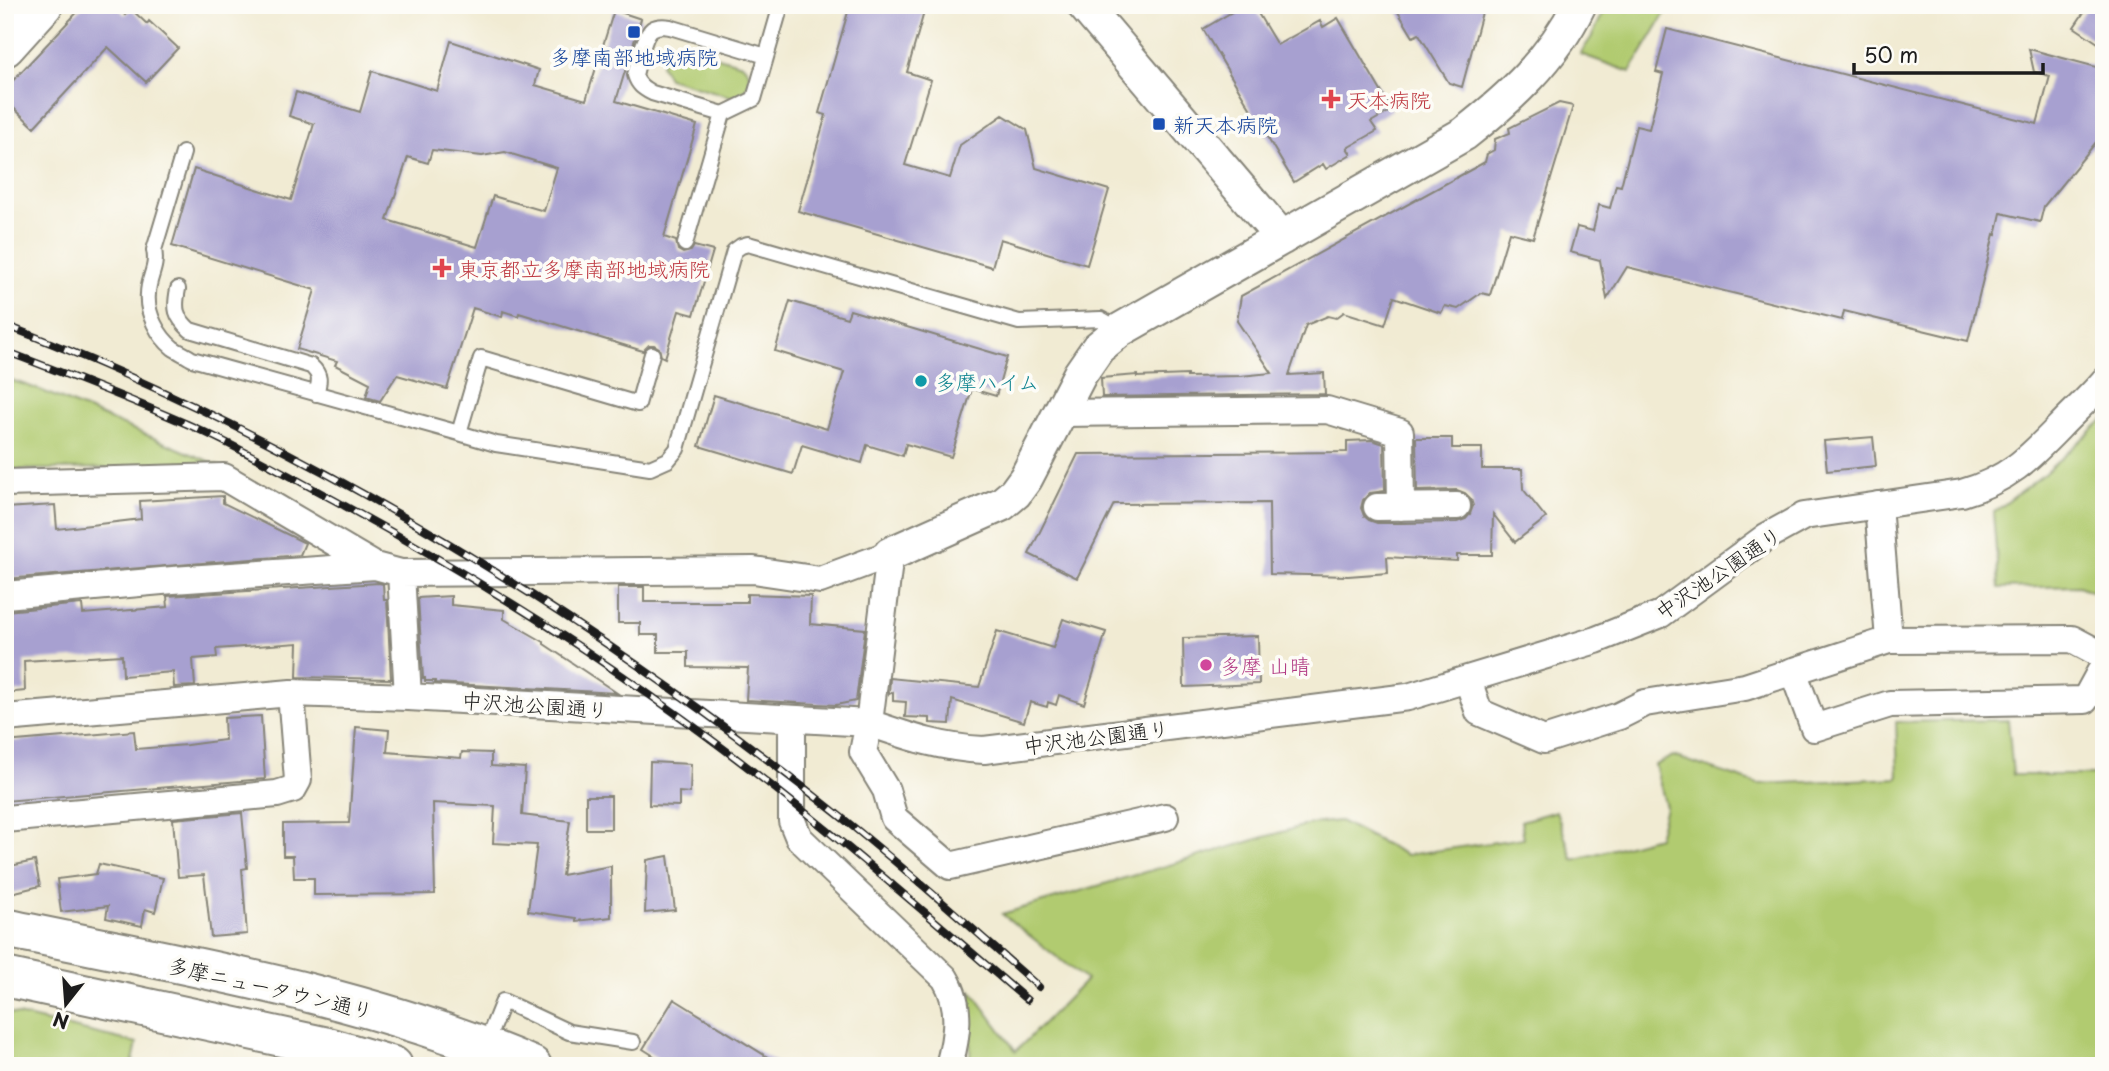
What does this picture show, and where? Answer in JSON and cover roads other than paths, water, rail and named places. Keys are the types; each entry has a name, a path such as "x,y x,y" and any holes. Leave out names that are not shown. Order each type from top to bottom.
{"main road":[{"path":"5,47 44,5"},
{"name":"多摩ニュータウン通り","path":"5,928 344,1002 438,1029 531,1066"},
{"path":"5,977 328,1047 393,1066"},
{"path":"248,1029 264,1021 269,1010 269,998 265,989 256,981"}],"street":[{"path":"1084,5 1282,238"},
{"path":"5,483 225,477 375,566 401,573 754,570 820,580 890,554 1002,504 1015,494 1026,478 1080,374 1098,348 1120,330 1464,134 1525,82 1562,38 1579,5"},
{"name":"中沢池公園通り","path":"5,718 290,693 408,697 869,723 933,744 984,750 1408,697 1596,640 1661,614 1766,537 1804,516 1962,493 1985,486 2010,473 2030,457 2104,381"},
{"path":"1061,413 1327,410 1400,432 1389,507 1457,506"},
{"path":"1878,505 1889,640"},
{"path":"890,554 863,752 886,790 894,818 950,866 1165,817"},
{"path":"5,595 375,566"},
{"path":"401,573 408,697"},
{"path":"1468,680 1479,712 1544,740 1619,716 1645,703 1745,687 1889,640 2072,639 2104,656"},
{"path":"1793,671 1814,728 1889,704 2085,700 2104,665"},
{"path":"5,818 277,794 293,789 298,780 290,693"},
{"path":"792,720 792,821 799,838 945,978 951,988 957,1022 956,1042 949,1066"}],"lane":[{"path":"766,56 661,26 647,35 635,75 642,88 652,93 723,114 754,99 766,56 780,5"},
{"path":"685,244 723,114"},
{"path":"183,153 154,250 157,260 148,293 151,316 172,347 192,359 496,444 650,468 668,460 677,449 734,251 748,244 1019,322 1101,319 1120,330"},
{"path":"178,289 175,304 178,319 190,330 311,366 320,380 316,394"},
{"path":"459,433 481,358 638,404 652,354"},
{"path":"485,1046 503,1001 569,1032 633,1042"}],"railway":[{"path":"5,325 117,371 228,423 337,479 549,606 651,675 846,821 1039,987"},
{"path":"5,351 142,405 224,442 418,547 541,622 622,675 756,773 848,847 1027,1000"}],"place":[{"name":"多摩南部地域病院","path":"634,32"},
{"name":"天本病院","path":"1331,99"},
{"name":"新天本病院","path":"1159,124"},
{"name":"東京都立多摩南部地域病院","path":"442,268"},
{"name":"多摩ハイム","path":"921,381"},
{"name":"多摩 山晴","path":"1206,665"}]}
